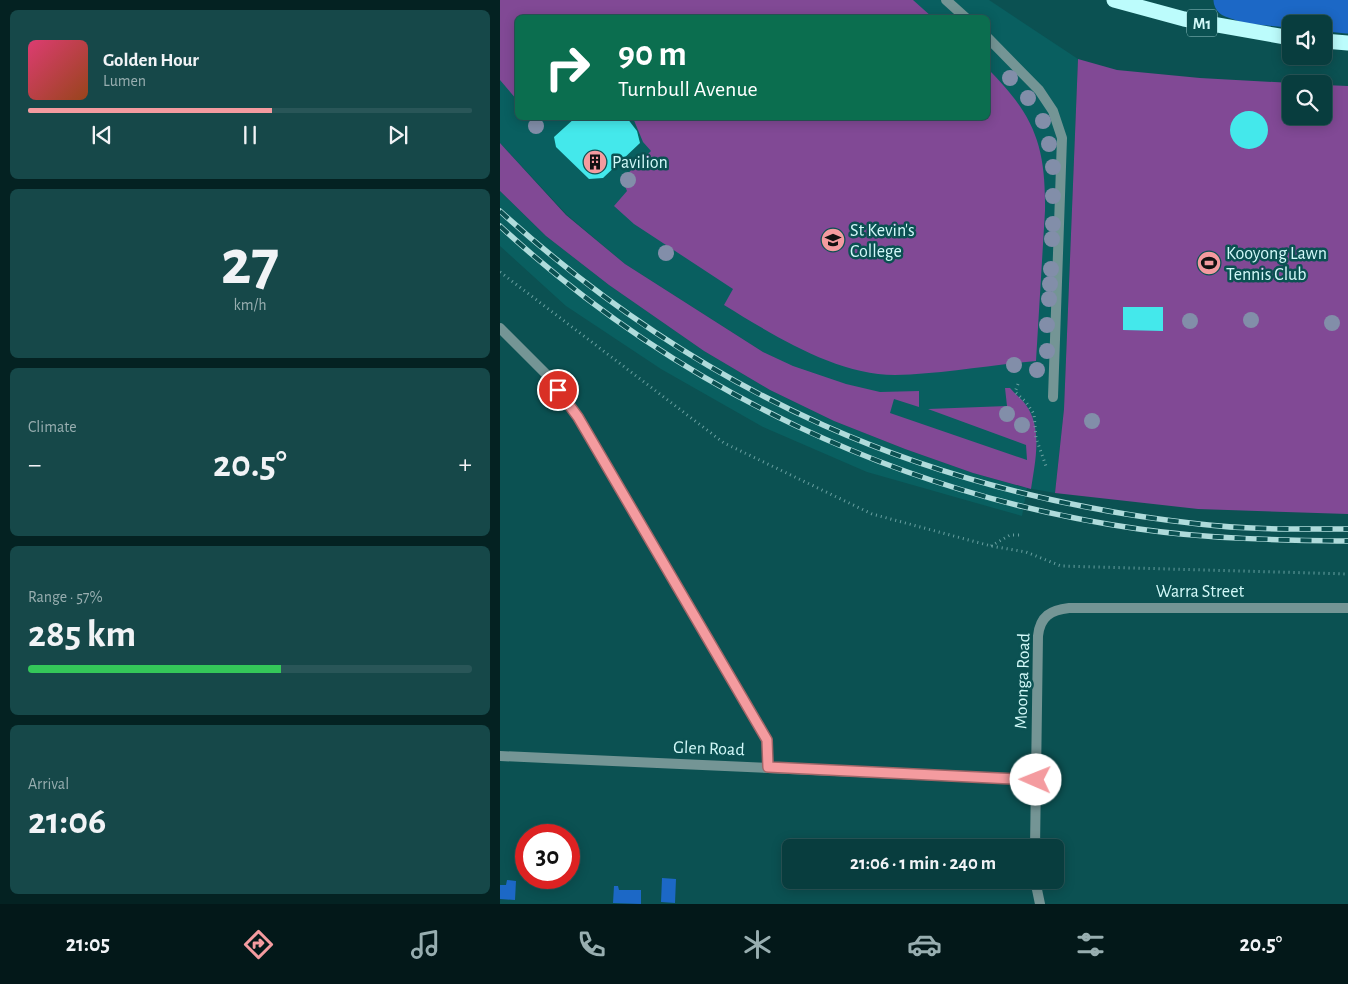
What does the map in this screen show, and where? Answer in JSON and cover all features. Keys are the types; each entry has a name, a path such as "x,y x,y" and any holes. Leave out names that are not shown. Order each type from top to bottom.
{"highway":[{"name":"M1","path":"1114,0 1184,19 1282,36"},
{"path":"1332,42 1348,43"}],"street":[{"path":"946,0 963,15"},
{"path":"990,40 1039,90 1053,111 1062,138 1053,397"},
{"path":"500,328 548,376 578,417 767,740 768,767"},
{"name":"Warra Street","path":"1052,611 1069,608 1140,607 1348,608"},
{"name":"Moonga Road","path":"1034,839 1039,629 1042,620 1052,611"},
{"name":"Glen Road","path":"500,756 1036,780"},
{"path":"1037,889 1040,904"}],"path":[{"path":"500,272 724,443 872,514 991,546 1026,552 1060,566 1348,574"},
{"path":"1018,384 1015,392 1026,402 1034,414 1036,438 1046,466"},
{"path":"991,546 1010,535 1023,535"}],"shaded area":[{"name":"St Kevin's College","path":"500,0 989,0 1078,59 1064,409 1055,493 1027,488 1022,516 867,472 763,427 661,369 566,306 500,246 500,191 546,236 609,285 704,351 770,390 834,421 905,449 973,473 1026,488 763,352 625,264 567,215 500,143"},
{"path":"500,0 913,0 930,15 515,15 515,98 500,80"},
{"name":"Kooyong Lawn Tennis Club","path":"1078,59 1117,70 1200,78 1282,82 1282,125 1332,125 1332,85 1348,86 1348,514 1198,509 1055,493 1064,409"},
{"path":"990,71 1004,86 1027,117 1040,149 1043,167 1045,211 1036,361 930,373 895,375 873,373 828,361 763,329 724,305 733,289 634,224 614,206 627,191 622,179 651,151 643,142 634,120 990,120"},
{"path":"500,143 566,215 625,264 763,352 793,366 846,384 880,392 919,391 919,407 894,399 890,413 1027,460 1026,445 928,409 1007,406 1005,388 1010,388 1026,405 1035,424 1036,446 1031,489 973,473 834,421 770,390 704,351 609,285 546,236 500,191"}],"water":[{"path":"662,878 676,879 675,903 661,902"},
{"path":"507,880 515,881 515,900 500,899 500,885 506,885"},
{"path":"614,886 618,886 619,890 641,890 641,904 613,903"}],"building":[{"path":"1249,111 1262,117 1268,130 1262,143 1249,149 1236,143 1230,130 1236,117"},
{"name":"Pavilion","path":"573,120 629,120 637,131 640,143 603,178 589,179 556,147 554,137"},
{"path":"1123,307 1163,307 1163,331 1123,330"}],"waterway":[{"path":"1231,0 1248,6 1348,16"}],"railway":[{"path":"500,211 577,276 657,333 739,383 824,425 912,460 1004,488 1099,509 1217,526 1274,529 1348,529"},
{"path":"500,226 568,284 641,337 717,385 796,426 878,461 963,490 1050,513 1139,529 1217,537 1348,541"}],"place":[{"name":"Pavilion","path":"595,162"},
{"name":"St Kevin's College","path":"833,240"},
{"name":"Kooyong Lawn Tennis Club","path":"1209,263"}],"route":[{"path":"558,390 578,417 767,740 768,767 1036,780"}]}
